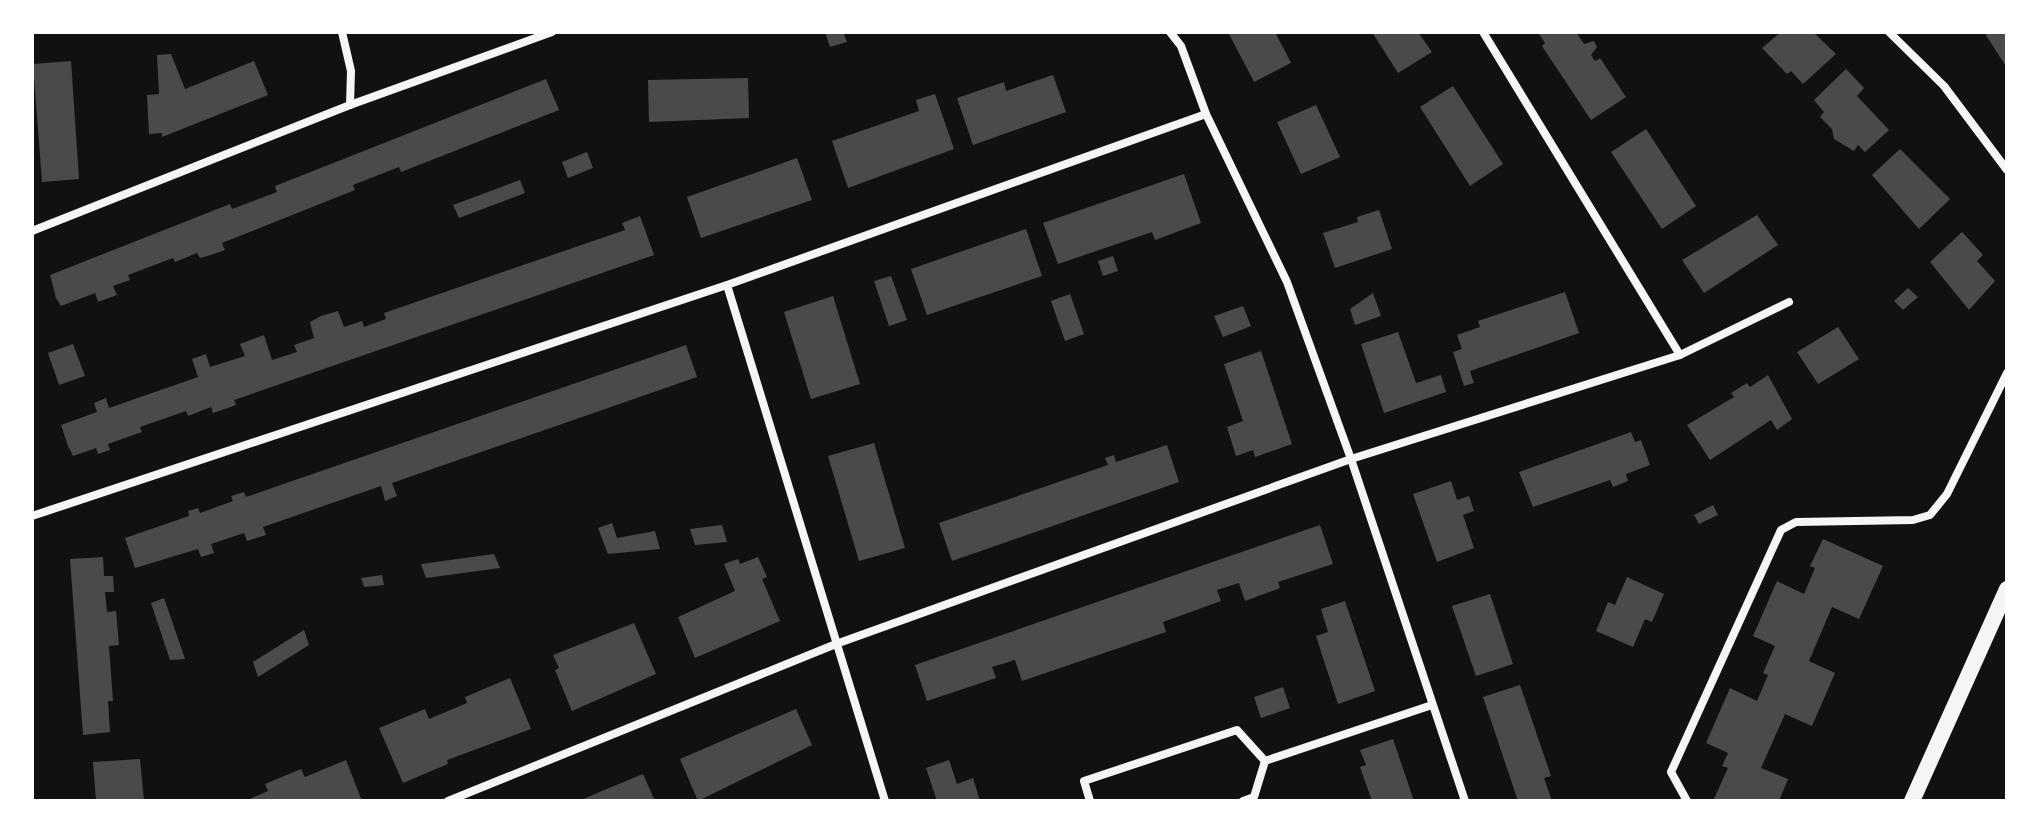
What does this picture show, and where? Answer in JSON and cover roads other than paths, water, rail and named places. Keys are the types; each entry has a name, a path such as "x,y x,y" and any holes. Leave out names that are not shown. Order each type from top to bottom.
{"main road":[{"path":"1912,801 2007,589"}],"street":[{"path":"342,32 351,71 350,105"},
{"path":"32,231 350,105 552,32"},
{"path":"1170,32 1181,46 1206,114 1287,282 1351,459 1465,801"},
{"path":"1483,32 1680,355"},
{"path":"1889,32 1944,86 2007,170"},
{"path":"32,516 727,285 1206,114"},
{"path":"727,285 885,801"},
{"path":"448,801 836,644 1351,459 1680,355 1789,302"},
{"path":"1687,801 1671,772 1781,530 1796,522 1913,520 1930,515 1947,494 2007,373"},
{"path":"1265,761 1432,705"},
{"path":"1090,801 1084,781 1237,730 1265,761"},
{"path":"1243,801 1254,797 1265,761"}]}
